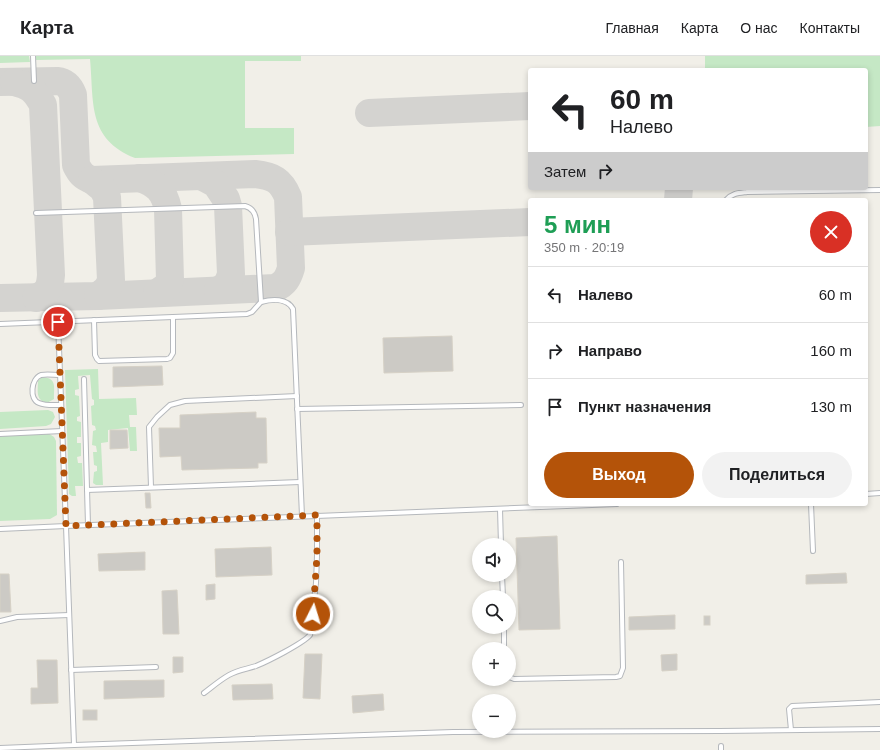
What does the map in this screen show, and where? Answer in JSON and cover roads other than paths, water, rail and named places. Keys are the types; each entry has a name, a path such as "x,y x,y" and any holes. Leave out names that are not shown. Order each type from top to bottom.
{"lane":[{"path":"33,56 34,81"},
{"path":"728,198 736,193 747,192 880,190"},
{"path":"36,213 245,206 254,211 256,219 261,302"},
{"path":"0,324 247,314 252,312 261,302 283,301 291,305 293,309 302,516"},
{"path":"94,320 95,355 99,361 167,359 173,354 173,317"},
{"path":"58,322 74,745"},
{"path":"60,375 46,375 39,377 34,382 33,390 34,400 40,404 61,405"},
{"path":"84,379 88,525"},
{"path":"151,487 149,427 156,417 170,405 184,401 297,396"},
{"path":"297,409 521,404"},
{"path":"0,434 62,431"},
{"path":"87,490 300,482"},
{"path":"868,494 880,493"},
{"path":"0,529 317,515 571,506"},
{"path":"812,506 813,551"},
{"path":"500,509 501,538"},
{"path":"204,693 229,675 262,663 300,643 310,635 316,576 317,515"},
{"path":"516,679 616,677 620,675 623,668 620,562"},
{"path":"0,621 17,617 69,615"},
{"path":"72,670 156,667"},
{"path":"791,730 789,709 792,706 880,702"},
{"path":"0,748 453,732 880,729"}]}
